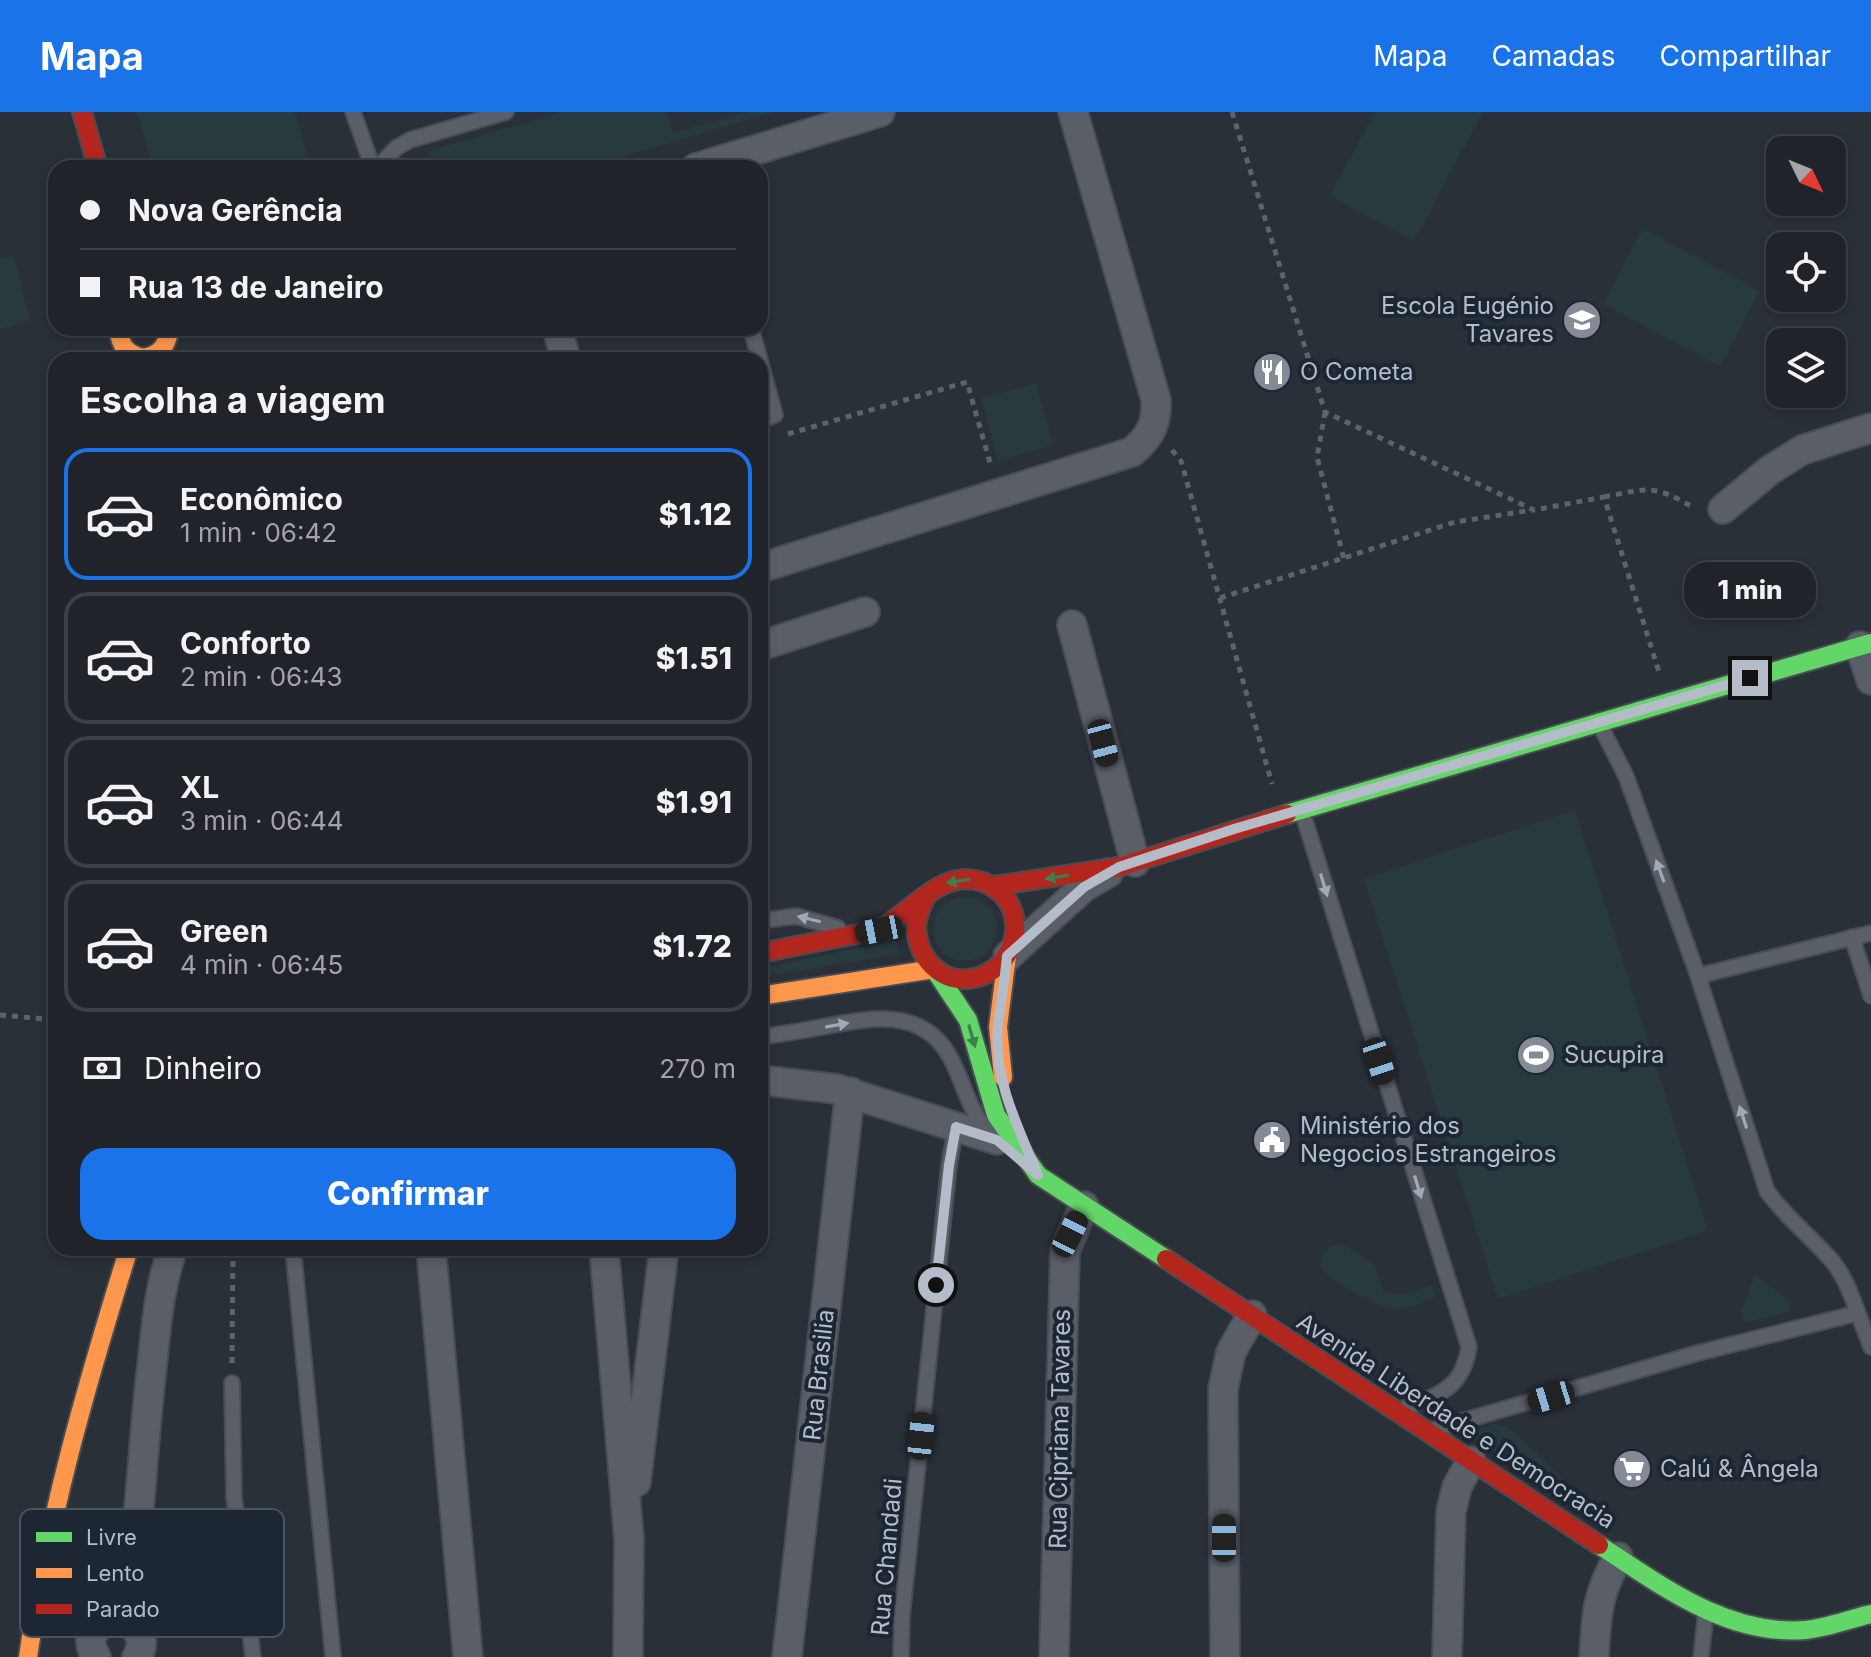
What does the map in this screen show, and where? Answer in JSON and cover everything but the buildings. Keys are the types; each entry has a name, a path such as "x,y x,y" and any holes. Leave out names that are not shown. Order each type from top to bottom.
{"street":[{"path":"82,112 96,160"},
{"path":"726,160 880,112"},
{"path":"768,566 1132,452 1149,434 1156,414 1156,400 1073,112"},
{"path":"1723,509 1770,470 1802,450 1871,428"},
{"path":"768,643 865,612"},
{"path":"1072,625 1127,864"},
{"path":"994,886 1127,864 1865,644 1871,680"},
{"path":"926,896 914,926 916,942 923,957 934,969 948,977 973,978 996,969 1084,887 1127,864"},
{"path":"768,951 879,930 901,918 937,886 951,880 981,880 994,886 1006,897 1016,927 1014,942 1007,956 998,1027 1000,1061 1010,1108 1038,1175"},
{"path":"768,995 934,969"},
{"name":"Avenida Liberdade e Democracia","path":"934,969 968,1020 996,1115 1038,1175 1706,1612 1747,1627 1787,1631 1808,1630 1871,1614"},
{"path":"768,1081 850,1092 997,1140"},
{"name":"Rua Brasilia","path":"787,1657 850,1092"},
{"name":"Rua Cipriana Tavares","path":"1054,1657 1065,1251 1084,1206"},
{"path":"57,1509 127,1256"},
{"path":"137,1509 161,1288 171,1256"},
{"path":"432,1256 468,1657"},
{"path":"605,1256 629,1539 628,1657"},
{"path":"629,1539 663,1256"},
{"path":"1225,1657 1223,1389 1231,1352 1252,1315"},
{"path":"1447,1657 1451,1511 1457,1487 1471,1461"},
{"path":"1594,1657 1597,1602 1618,1557"},
{"path":"28,1657 31,1637"},
{"path":"92,1637 96,1657"},
{"path":"137,1657 141,1637"}],"lane":[{"path":"353,112 372,160"},
{"path":"383,160 410,140 506,112"},
{"path":"768,390 775,415 768,418"},
{"path":"1598,722 1623,767 1698,976 1767,1191 1782,1212 1833,1262 1846,1282 1871,1345"},
{"path":"1301,811 1469,1347 1463,1373 1452,1384 1436,1395 1397,1412"},
{"path":"768,919 807,917 857,934"},
{"path":"1698,976 1871,933"},
{"path":"1852,937 1871,996"},
{"path":"768,1036 890,1018 920,1027 948,1053 971,1109 984,1127 1038,1175"},
{"name":"Rua Chandadi","path":"901,1657 905,1585 949,1165 956,1127"},
{"path":"294,1256 333,1657"},
{"path":"1427,1431 1698,1353 1858,1313"},
{"path":"232,1383 236,1509"},
{"path":"1701,1657 1706,1612"},
{"path":"251,1637 253,1657"}],"path":[{"path":"1232,112 1325,412 1317,457 1344,559"},
{"path":"775,415 781,436 967,382 998,494"},
{"path":"1325,412 1534,510"},
{"path":"1149,434 1171,449 1181,461 1281,816"},
{"path":"1220,598 1455,522 1646,489 1662,491 1697,510 1723,509"},
{"path":"1604,497 1668,701"},
{"path":"0,1015 48,1019"},
{"path":"232,1383 233,1256"}],"green space":[{"path":"137,112 295,112 309,160 151,160"},
{"path":"563,112 667,112 673,133 748,112 774,112 611,160 430,160 428,151"},
{"path":"1375,112 1483,112 1414,241 1330,196"},
{"path":"1643,229 1760,291 1720,366 1603,304"},
{"path":"14,256 30,321 0,329 0,259"},
{"path":"1036,383 1053,445 998,461 981,399"},
{"name":"Sucupira","path":"1575,810 1708,1230 1498,1299 1364,879"},
{"path":"965,897 983,903 991,911 997,929 991,947 983,955 965,961 947,955 939,947 933,929 939,911 947,903"},
{"path":"896,940 900,954 768,976 768,967"},
{"path":"1341,1244 1371,1262 1382,1289 1401,1294 1431,1285 1436,1297 1410,1307 1394,1309 1356,1293 1321,1268 1325,1251"},
{"path":"1755,1275 1791,1302 1788,1312 1746,1322 1742,1319 1741,1311"},
{"path":"1494,1424 1506,1426 1515,1433 1579,1495 1583,1509 1472,1438 1482,1427"}],"traffic: fast":[{"path":"1287,814 1871,643"},
{"path":"934,969 968,1020 996,1115 1038,1175 1166,1259"},
{"path":"1599,1545 1696,1605 1749,1625 1776,1630 1805,1630 1871,1614"}],"traffic: slow":[{"path":"119,336 130,352"},
{"path":"157,352 168,336"},
{"path":"1003,1077 998,1027 1007,956"},
{"path":"768,995 934,969"},
{"path":"56,1509 98,1349 127,1256"},
{"path":"28,1657 31,1637"}],"traffic: jam":[{"path":"82,112 96,160"},
{"path":"994,886 1119,867 1287,814"},
{"path":"768,951 877,930 940,886 968,879 983,882 996,890 1007,900 1013,912 1014,938 1003,961 982,976 969,979 946,976 937,970 923,953 916,931 926,896"},
{"path":"1166,1259 1599,1545"}],"place":[{"name":"Escola Eugénio Tavares","path":"1582,320"},
{"name":"O Cometa","path":"1272,372"},
{"name":"Sucupira","path":"1536,1055"},
{"name":"Ministério dos Negocios Estrangeiros","path":"1272,1140"},
{"name":"Calú & Ângela","path":"1632,1469"}],"route":[{"path":"936,1285 956,1127 997,1140 1038,1175 1016,1127 1005,1094 1000,1061 998,1027 1007,956 1084,887 1119,867 1234,829 1750,678"}]}
